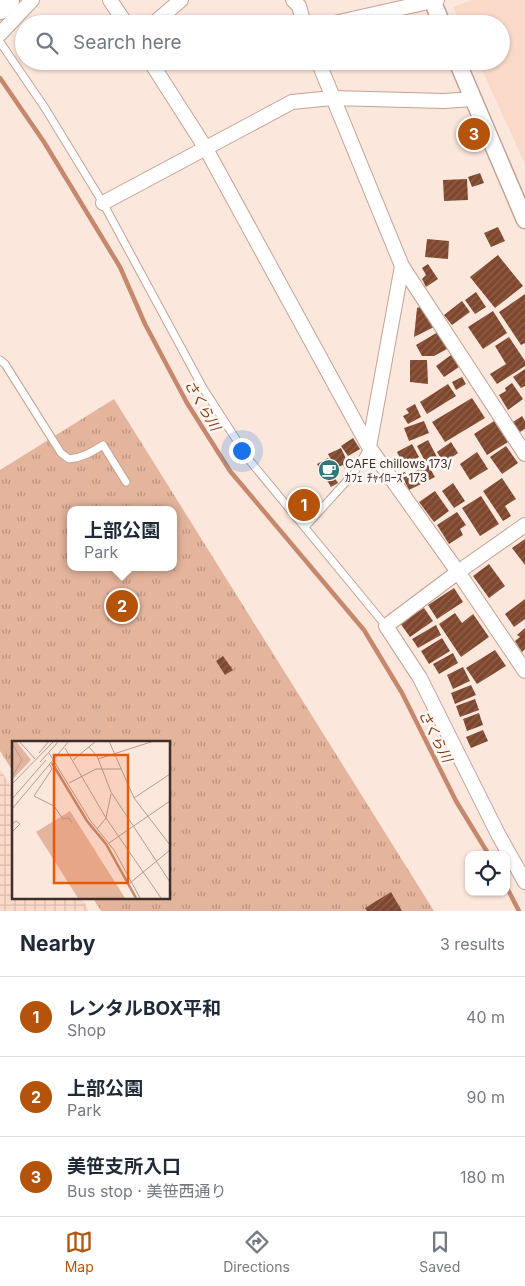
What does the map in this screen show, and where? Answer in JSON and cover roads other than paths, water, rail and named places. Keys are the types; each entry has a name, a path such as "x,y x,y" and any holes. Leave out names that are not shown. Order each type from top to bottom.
{"highway":[{"path":"0,8 8,0"}],"street":[{"path":"18,15 32,0"},
{"path":"110,0 120,15"},
{"path":"163,15 181,0"},
{"path":"293,0 299,6 302,15"},
{"path":"369,15 434,0 439,15"},
{"path":"0,34 15,18"},
{"path":"156,70 205,147 369,447 458,572 525,671"},
{"path":"321,70 402,266 525,454"},
{"path":"461,70 525,220"},
{"path":"103,203 292,102 332,98 473,99"},
{"path":"369,447 402,266"},
{"path":"525,526 458,572 386,626 420,678 498,834 525,882"}],"lane":[{"path":"1,47 15,66"},
{"path":"18,70 45,108 103,203 203,388 250,461 386,626"},
{"path":"0,360 5,364 61,453 69,459 78,458 103,445 126,482"},
{"path":"305,527 354,473 369,447"}],"waterway":[{"name":"さくら川","path":"0,78 44,142 120,267 145,324 187,403 230,471 364,630 402,693 456,801 487,851"},
{"name":"さくら川","path":"510,894 519,911"}],"place":[{"name":"美笹支所入口","path":"474,134"},
{"name":"CAFE chillows 173/ ｶﾌｪ ﾁｬｲﾛｰｽﾞ173","path":"329,470"},
{"name":"レンタルBOX平和","path":"304,505"},
{"name":"上部公園","path":"122,606"}]}
